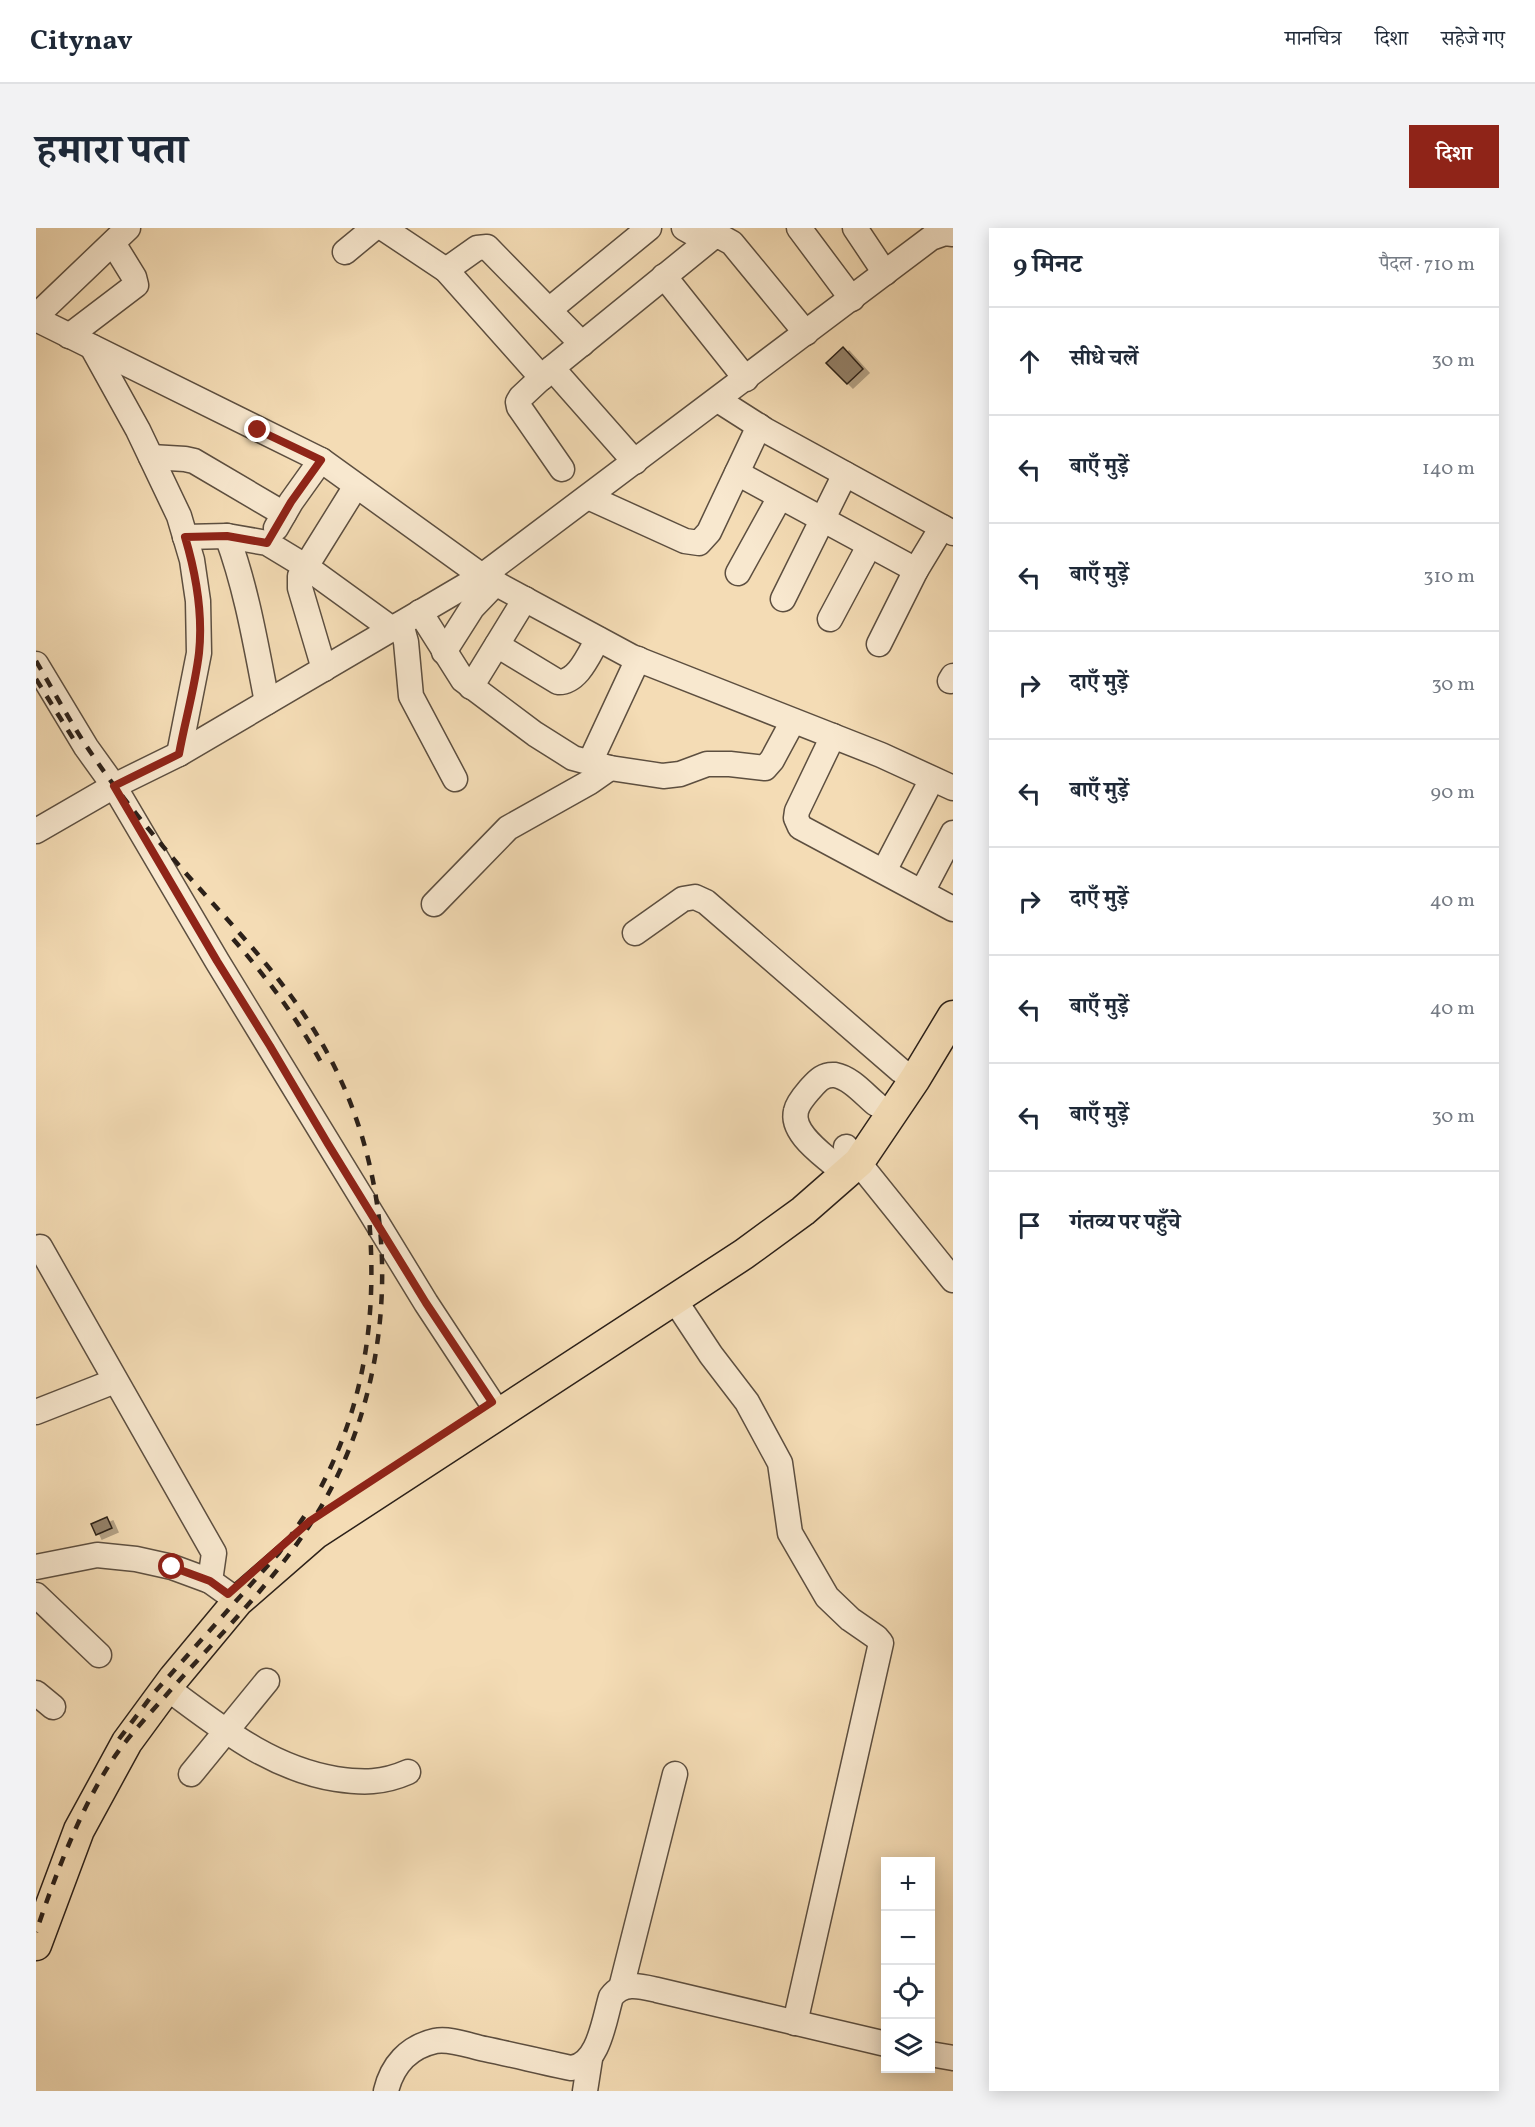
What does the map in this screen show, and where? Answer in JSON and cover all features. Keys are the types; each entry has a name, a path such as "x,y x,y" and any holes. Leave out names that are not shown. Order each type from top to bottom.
{"main road":[{"path":"845,1157 876,1104 908,1074 953,991"},
{"path":"36,1905 69,1826 118,1732 226,1592 315,1534 496,1408 656,1306 744,1254 803,1211 953,1016"},
{"path":"36,1945 79,1830 127,1742 167,1688 226,1592"}],"street":[{"path":"345,252 374,228"},
{"path":"383,228 446,270 635,462"},
{"path":"549,310 649,228"},
{"path":"684,228 707,241"},
{"path":"799,228 852,299"},
{"path":"855,228 885,273"},
{"path":"36,831 114,786 179,754 404,622 489,579 588,497 885,273 937,235 953,234"},
{"path":"69,336 136,285 120,236 36,317 69,336 321,460 489,579 598,639 638,659 833,736 943,783 884,870"},
{"path":"562,469 519,407 518,402 521,397 713,237 721,237 732,243 806,333"},
{"path":"446,270 477,248 487,247 582,344"},
{"path":"664,276 746,379"},
{"path":"92,347 151,457 179,516 192,560 198,601 199,652 179,754"},
{"path":"718,400 759,426 948,530 916,570 879,644"},
{"path":"588,497 685,541 699,543 708,532 759,426"},
{"path":"151,457 194,461 284,514"},
{"path":"267,543 321,460"},
{"path":"737,474 916,570"},
{"path":"783,599 845,474"},
{"path":"324,669 300,588 300,576 356,486"},
{"path":"738,573 780,497"},
{"path":"185,537 227,536 267,543 404,622 444,652 463,680 471,687 573,758 600,765 672,776 707,764 765,768 794,721"},
{"path":"227,536 244,587 267,702"},
{"path":"830,619 869,546"},
{"path":"444,652 489,579"},
{"path":"471,687 525,599"},
{"path":"404,622 411,696 455,779"},
{"path":"497,645 558,682 563,682 573,678 598,639"},
{"path":"434,904 508,828 590,782 600,765 638,659"},
{"path":"36,664 86,747 114,786 217,961 419,1293 496,1408"},
{"path":"833,736 797,811 797,823 809,833 884,870 953,909"},
{"path":"922,892 953,833"},
{"path":"635,933 683,898 694,897 706,902 908,1074"},
{"path":"876,1104 846,1079 833,1075 820,1079 801,1100 795,1112 797,1123 810,1145 845,1157 953,1280"},
{"path":"36,1249 40,1247 214,1553 226,1592"},
{"path":"656,1306 711,1355 747,1402 780,1463 790,1533 827,1597 850,1619 881,1643 795,2024"},
{"path":"36,1412 115,1382"},
{"path":"36,1567 97,1556 136,1559 172,1567 226,1592"},
{"path":"36,1595 99,1655"},
{"path":"192,1774 267,1681"},
{"path":"167,1688 225,1732 266,1756 306,1773 365,1783 380,1782 408,1772"},
{"path":"621,1988 675,1774"},
{"path":"585,2091 590,2059 595,2051 610,1997 629,1985 881,2043"},
{"path":"386,2091 389,2077 399,2061 419,2047 435,2041 455,2042 571,2068 578,2067 590,2059"},
{"path":"935,2055 953,2058"}],"building":[{"path":"843,347 863,369 847,384 826,363"},
{"path":"107,1517 112,1528 96,1535 91,1524"}],"railway":[{"path":"36,661 81,738 115,787 171,856 266,964 317,1035 347,1094 367,1156 379,1221 382,1287 376,1353 361,1417 336,1478 288,1556 238,1616 138,1726 111,1762 78,1823 36,1932"},
{"path":"36,679 74,740"},
{"path":"233,939 283,1001 324,1068"},
{"path":"321,1487 349,1422 365,1355 371,1287 369,1217"},
{"path":"119,1739 153,1694 279,1553 308,1511"}],"route":[{"path":"172,1567 210,1581 228,1594 310,1521 492,1402 426,1303 328,1144 114,786 179,754 199,652 198,601 192,560 185,537 227,536 267,543 291,502 321,460 258,430"}]}
